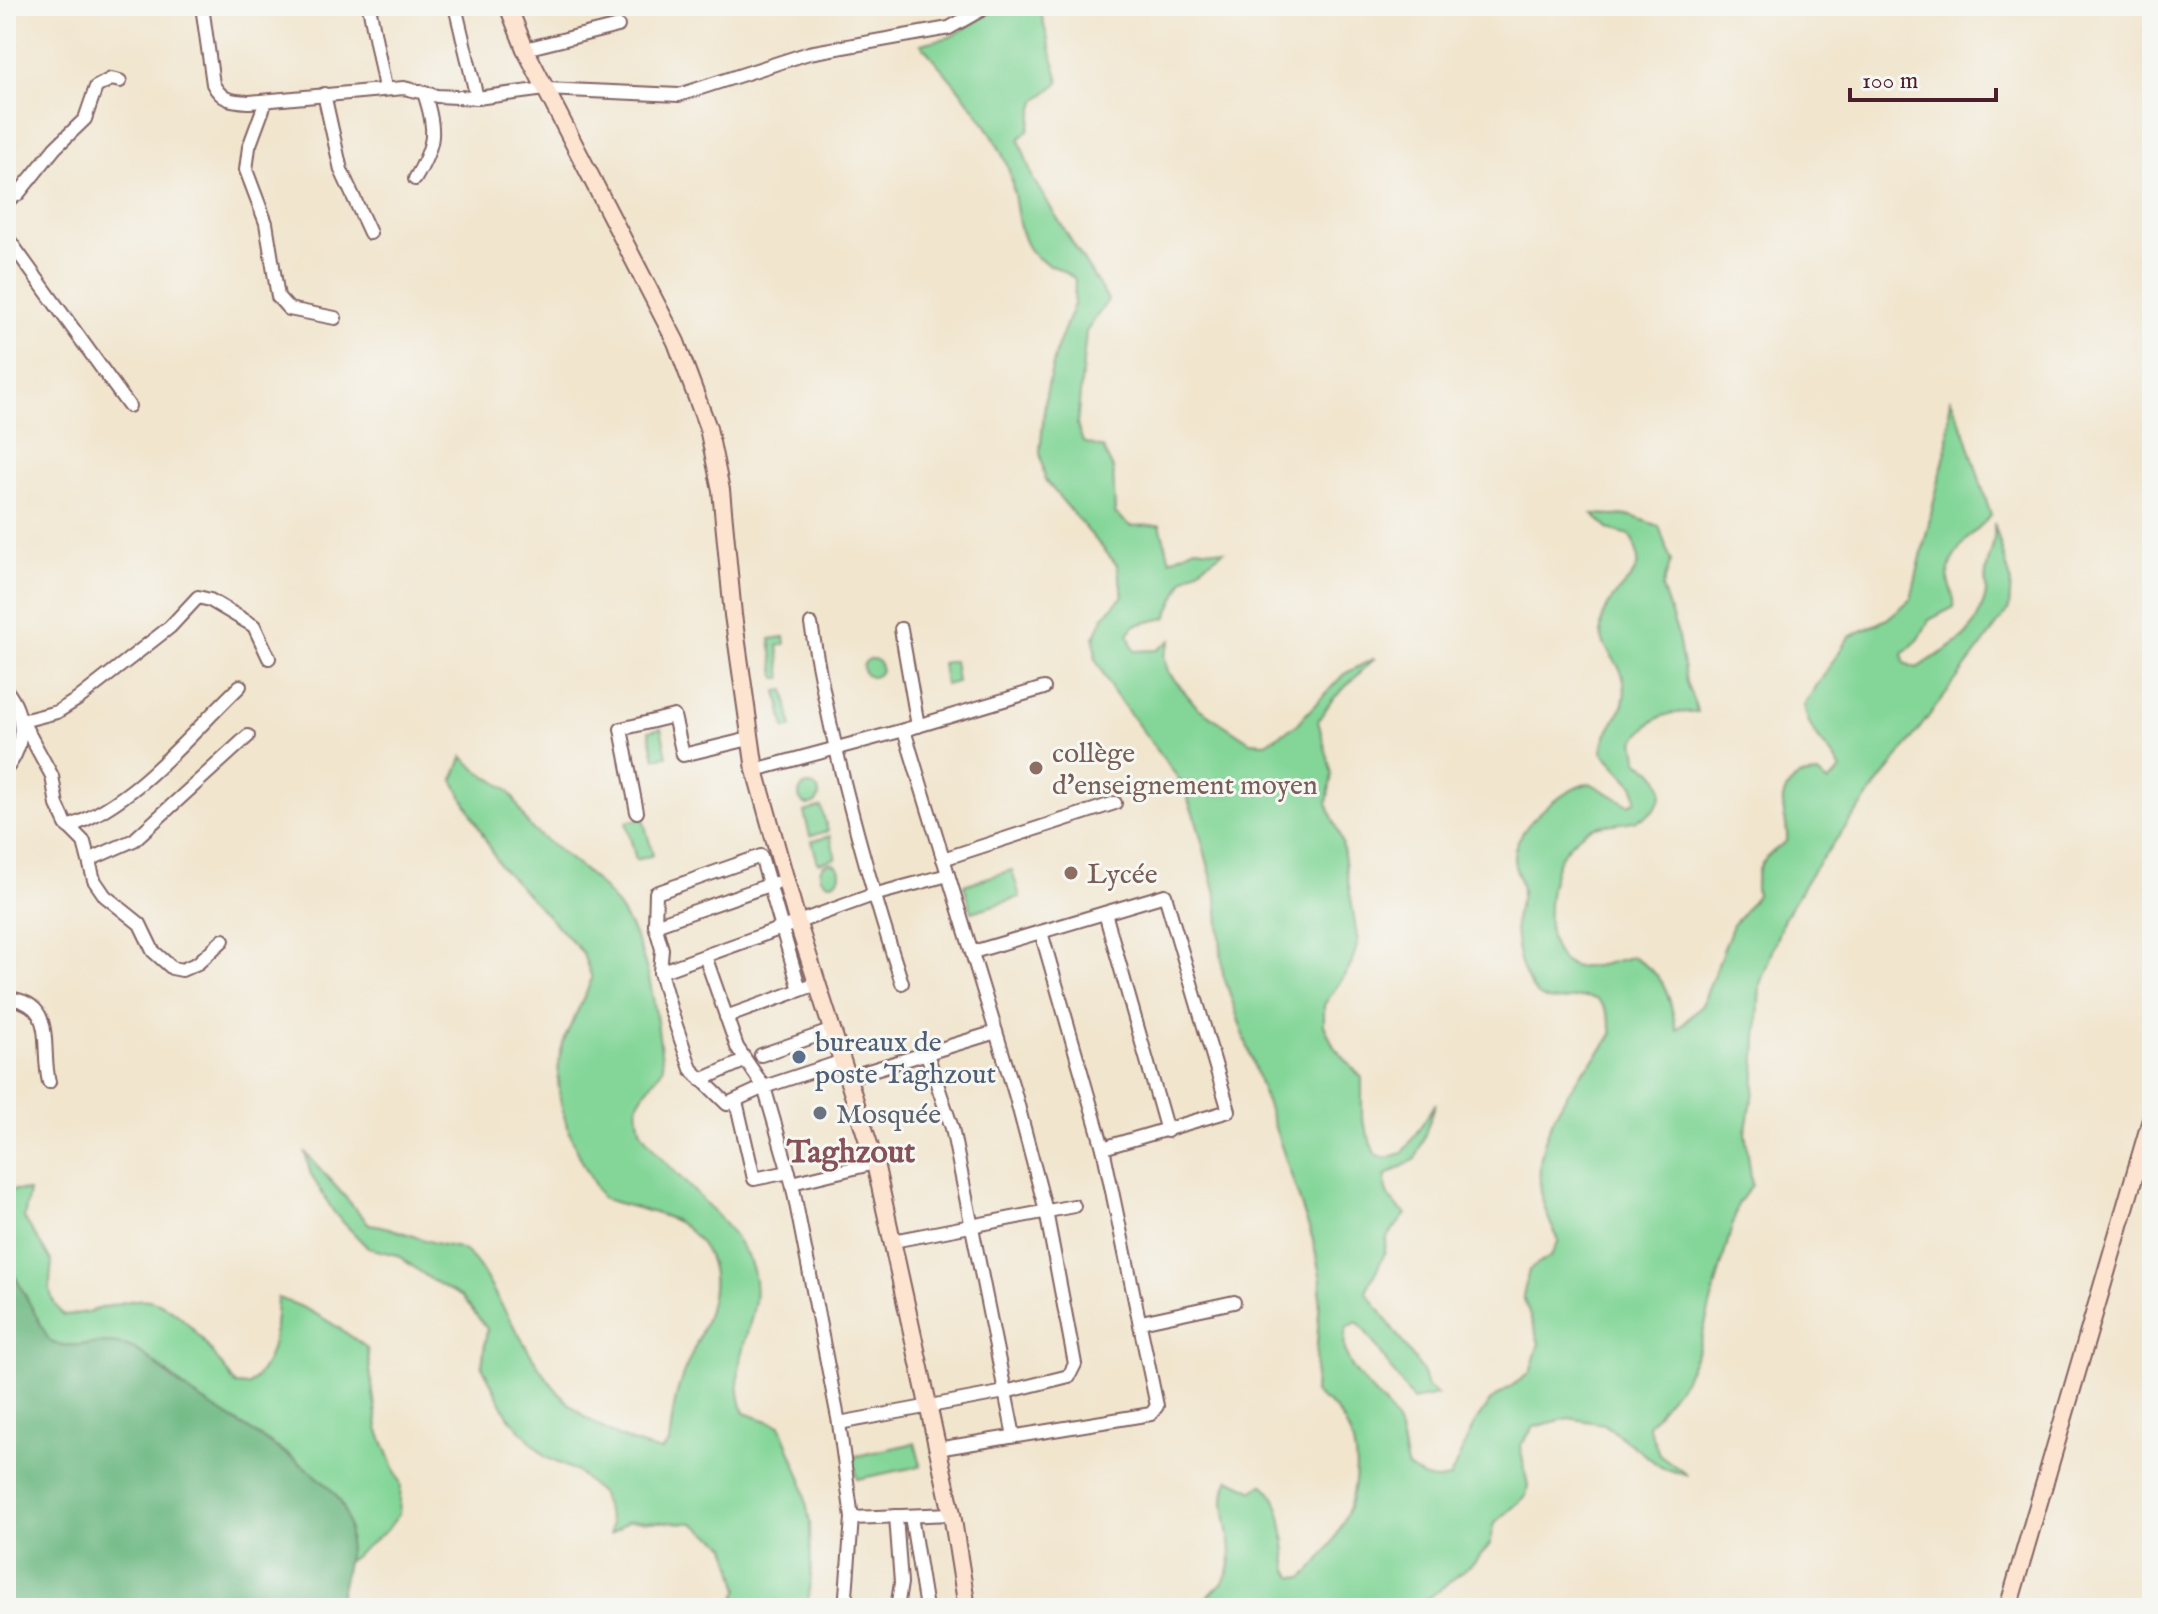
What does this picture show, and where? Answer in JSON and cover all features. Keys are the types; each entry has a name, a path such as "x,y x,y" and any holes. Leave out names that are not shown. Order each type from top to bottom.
{"main road":[{"path":"508,6 525,49 676,342 700,399 721,490 755,770 798,924 875,1163 952,1514 967,1608"},
{"path":"2008,1608 2152,1116"}],"street":[{"path":"202,6 213,84 219,94 227,100 266,101 385,88 477,98 545,89 679,95 809,53 949,28 988,6"},
{"path":"369,6 385,88"},
{"path":"455,6 477,98"},
{"path":"525,49 618,26"},
{"path":"6,201 18,194 55,148 85,119 96,87 111,79 120,81"},
{"path":"415,179 433,141 434,123 424,93"},
{"path":"324,94 341,170 370,233"},
{"path":"266,101 249,147 246,170 266,223 278,297 289,309 335,318"},
{"path":"6,236 129,406"},
{"path":"22,721 57,712 78,699 170,627 198,597 254,626 269,658"},
{"path":"811,624 835,749 873,895 902,983"},
{"path":"901,629 918,726"},
{"path":"68,827 117,802 240,686"},
{"path":"755,770 1044,688"},
{"path":"6,690 16,703 22,721 52,776 57,805 68,827 84,842 91,859 94,880 105,896 140,924 153,951 172,968 182,970 198,963 223,940"},
{"path":"637,812 621,729 674,716 683,755 749,739"},
{"path":"6,769 21,737 22,721"},
{"path":"839,1423 1005,1392 1069,1376 1075,1364 1046,1211 973,952 904,730"},
{"path":"91,859 134,840 248,736"},
{"path":"943,859 1115,803"},
{"path":"800,990 780,930 761,856 656,893 655,925 662,949 660,972 691,1069 727,1104 764,1087 927,1054 996,1032"},
{"path":"660,972 873,895 948,875"},
{"path":"655,925 786,880"},
{"path":"973,952 1165,895 1229,1106 1224,1115 1103,1148"},
{"path":"1105,913 1167,1131"},
{"path":"937,1449 1156,1410 1141,1322 1103,1148 1041,932"},
{"path":"705,956 744,1061 764,1087 790,1178 839,1423 852,1518 845,1608"},
{"path":"726,1017 817,984"},
{"path":"6,998 19,998 42,1017 46,1025 43,1058 49,1082"},
{"path":"761,1055 833,1030"},
{"path":"927,1054 952,1128 1014,1436"},
{"path":"701,1080 744,1061"},
{"path":"736,1101 754,1179 790,1178 875,1163"},
{"path":"893,1241 1074,1206"},
{"path":"1141,1322 1234,1302"},
{"path":"852,1518 952,1514"},
{"path":"896,1516 901,1583 897,1608"},
{"path":"911,1516 926,1608"}],"green space":[{"path":"1001,6 1039,6 1059,82 1036,101 1029,129 1019,139 1033,179 1108,300 1086,332 1077,425 1083,442 1103,448 1113,469 1115,513 1130,526 1160,525 1170,560 1195,548 1224,551 1184,579 1166,618 1135,625 1128,634 1134,651 1157,650 1171,640 1164,656 1168,672 1197,707 1250,742 1266,743 1295,726 1344,674 1375,658 1332,700 1318,721 1332,774 1327,803 1342,842 1358,943 1350,967 1324,1005 1324,1025 1334,1047 1362,1078 1362,1118 1375,1154 1386,1158 1403,1153 1436,1103 1416,1159 1386,1175 1385,1188 1389,1198 1406,1214 1387,1238 1384,1255 1366,1291 1422,1370 1427,1387 1437,1395 1413,1400 1357,1322 1347,1327 1344,1341 1351,1365 1395,1419 1408,1468 1418,1474 1433,1480 1450,1478 1473,1426 1490,1401 1530,1373 1539,1343 1523,1296 1529,1270 1551,1256 1559,1240 1542,1197 1541,1156 1554,1117 1565,1098 1612,1034 1607,1013 1599,1001 1589,997 1554,1001 1542,998 1532,988 1521,965 1515,930 1522,892 1514,856 1523,832 1532,821 1567,793 1590,783 1629,805 1636,800 1634,786 1602,752 1604,741 1621,709 1625,690 1621,670 1604,643 1601,625 1610,602 1631,577 1638,560 1630,535 1608,529 1593,514 1631,516 1659,526 1671,561 1662,588 1677,632 1686,682 1698,712 1661,716 1634,742 1638,761 1651,769 1660,781 1662,794 1659,802 1646,816 1597,826 1566,848 1553,880 1549,917 1551,935 1556,950 1565,962 1578,967 1598,966 1632,957 1644,964 1665,987 1677,1030 1702,1005 1733,925 1757,895 1757,877 1762,863 1787,841 1783,799 1790,784 1799,776 1818,774 1828,783 1841,770 1811,727 1804,705 1849,637 1887,619 1911,599 1948,442 1950,397 1966,436 1991,516 1964,543 1949,568 1954,607 1929,620 1919,639 1903,654 1904,663 1917,668 1958,642 1974,625 1986,595 1994,523 2011,580 2009,609 1812,872 1784,918 1760,984 1754,1092 1745,1132 1752,1185 1738,1204 1698,1351 1684,1380 1648,1425 1659,1454 1688,1476 1661,1467 1604,1424 1568,1418 1534,1427 1520,1446 1528,1486 1526,1496 1495,1523 1490,1544 1476,1561 1416,1608 1194,1608 1218,1587 1228,1572 1231,1549 1224,1502 1229,1479 1254,1491 1262,1484 1270,1491 1280,1512 1288,1571 1293,1577 1303,1578 1332,1543 1343,1522 1351,1500 1355,1455 1349,1433 1338,1413 1314,1393 1321,1280 1313,1240 1223,974 1217,898 1197,823 1181,782 1112,690 1096,660 1094,638 1104,616 1123,596 1117,565 1045,480 1040,452 1046,394 1057,348 1074,304 1075,279 1038,258 1029,249 1021,230 1010,175 999,148 969,102 921,44 950,37"},
{"path":"784,637 785,644 778,646 782,678 776,678 770,639"},
{"path":"872,659 881,668 872,677 863,668"},
{"path":"954,661 957,682 945,685 942,663"},
{"path":"785,690 792,728 785,729 777,691"},
{"path":"661,728 667,756 655,758 649,731"},
{"path":"463,756 478,771 506,789 533,830 604,889 625,917 635,937 649,979 663,1068 638,1103 640,1127 667,1164 723,1221 746,1254 754,1274 756,1293 739,1369 739,1390 744,1413 780,1425 802,1480 810,1523 811,1578 807,1608 730,1608 739,1590 727,1546 693,1523 629,1521 610,1534 611,1524 601,1494 576,1471 545,1457 508,1416 482,1366 487,1329 462,1297 397,1255 368,1248 335,1214 311,1175 305,1152 369,1224 463,1250 483,1272 545,1375 580,1413 629,1441 661,1451 669,1444 679,1385 712,1296 713,1277 709,1258 698,1240 679,1223 602,1198 582,1162 561,1103 559,1062 564,1041 592,978 582,952 500,866 453,780"},
{"path":"809,785 816,788 819,795 816,802 809,805 802,802 799,795 802,788"},
{"path":"821,807 828,831 810,836 804,812"},
{"path":"643,818 653,855 636,860 626,822"},
{"path":"830,836 836,858 818,863 812,841"},
{"path":"830,863 837,866 840,873 837,880 830,883 823,880 820,873 823,866"},
{"path":"1012,870 1020,897 972,912 964,885"},
{"path":"6,1189 29,1191 24,1218 52,1262 50,1291 63,1315 136,1300 151,1300 166,1306 193,1329 236,1385 248,1386 269,1357 277,1298 313,1313 367,1348 378,1429 401,1485 399,1514 387,1530 347,1562 348,1524 340,1502 315,1475 295,1460 192,1394 135,1349 108,1343 68,1345 49,1342 6,1259"},
{"path":"6,1259 50,1342 69,1345 107,1343 134,1349 181,1386 291,1457 329,1488 340,1501 349,1526 346,1568 337,1608 6,1608"},
{"path":"915,1443 921,1466 857,1479 852,1457"}],"place":[{"name":"collège d'enseignement moyen","path":"1036,768"},
{"name":"Lycée","path":"1071,873"},
{"name":"bureaux de poste Taghzout","path":"799,1057"},
{"name":"Mosquée","path":"820,1113"}],"district":[{"name":"Taghzout","path":"851,1151"}]}
